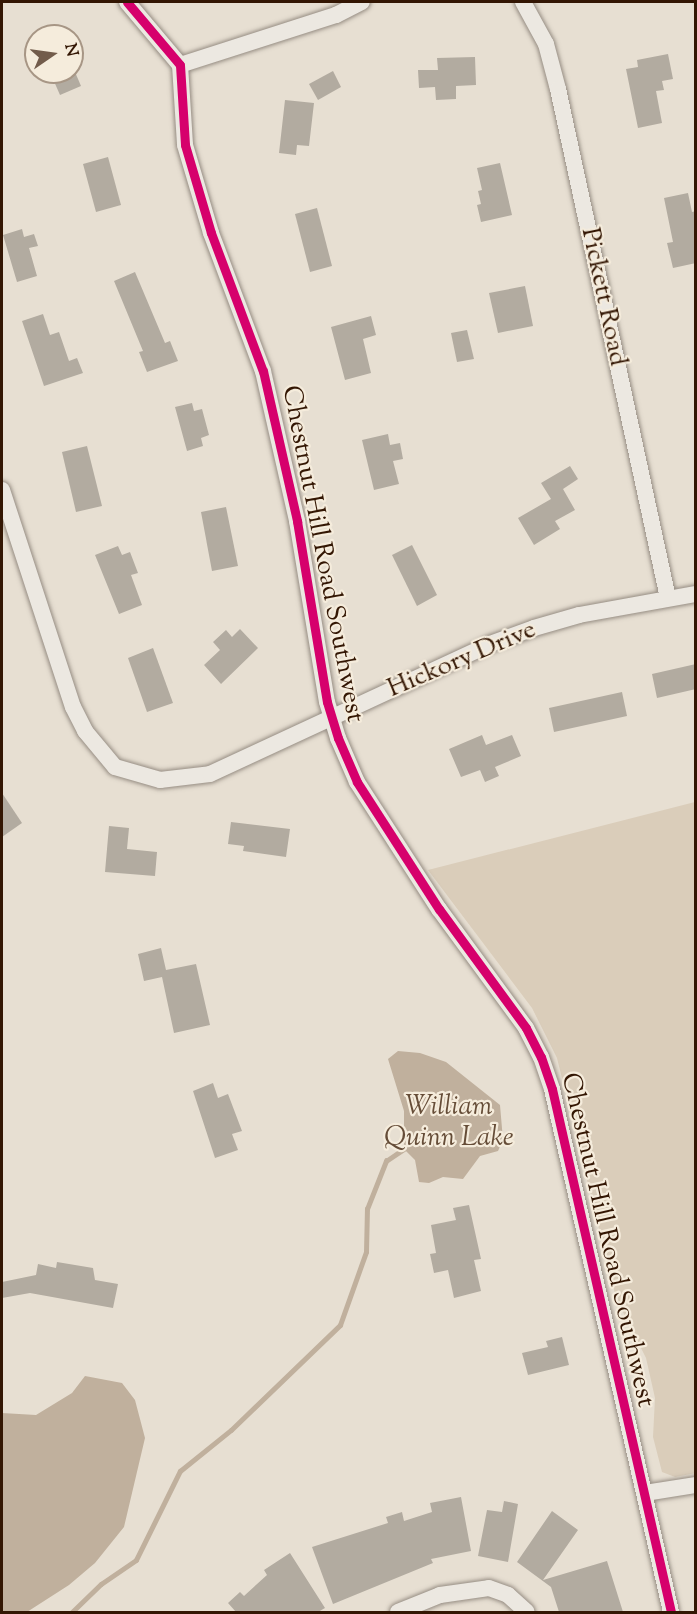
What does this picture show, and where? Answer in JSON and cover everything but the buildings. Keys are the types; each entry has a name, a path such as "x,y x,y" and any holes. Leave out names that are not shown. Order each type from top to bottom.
{"street":[{"path":"127,2 180,65 336,15 362,2"},
{"name":"Pickett Road","path":"523,2 546,44 558,89 668,598"},
{"name":"Chestnut Hill Road Southwest","path":"180,65 185,145 211,233 263,371 297,521 331,717 357,782 439,909 526,1028 541,1057 552,1089 671,1612"},
{"name":"Hickory Drive","path":"2,490 73,707 100,753 114,767 160,780 184,780 210,774 501,640 579,615 696,594"},
{"path":"645,1493 696,1485"},
{"path":"398,1612 440,1595 489,1588 508,1595 527,1612"}],"shaded area":[{"path":"695,802 696,1473 675,1477 662,1472 653,1437 655,1398 646,1358 616,1298 557,1058 532,1008 428,870"}],"water":[{"name":"William Quinn Lake","path":"398,1051 420,1053 446,1062 500,1105 503,1140 498,1151 480,1156 463,1179 443,1177 429,1183 419,1182 415,1160 404,1149 404,1111 388,1059"},
{"path":"85,1376 122,1383 135,1400 145,1438 124,1527 95,1563 69,1585 27,1612 2,1612 2,1413 36,1415 72,1393"}],"waterway":[{"path":"72,1612 101,1584 136,1560 180,1471 231,1430 340,1325 366,1252 367,1209 386,1161 404,1149"}],"cycle path":[{"path":"127,2 180,65 185,145 211,233 263,371 297,521 327,702 338,738 357,782 439,909 526,1028 541,1057 552,1089 671,1612"}]}
